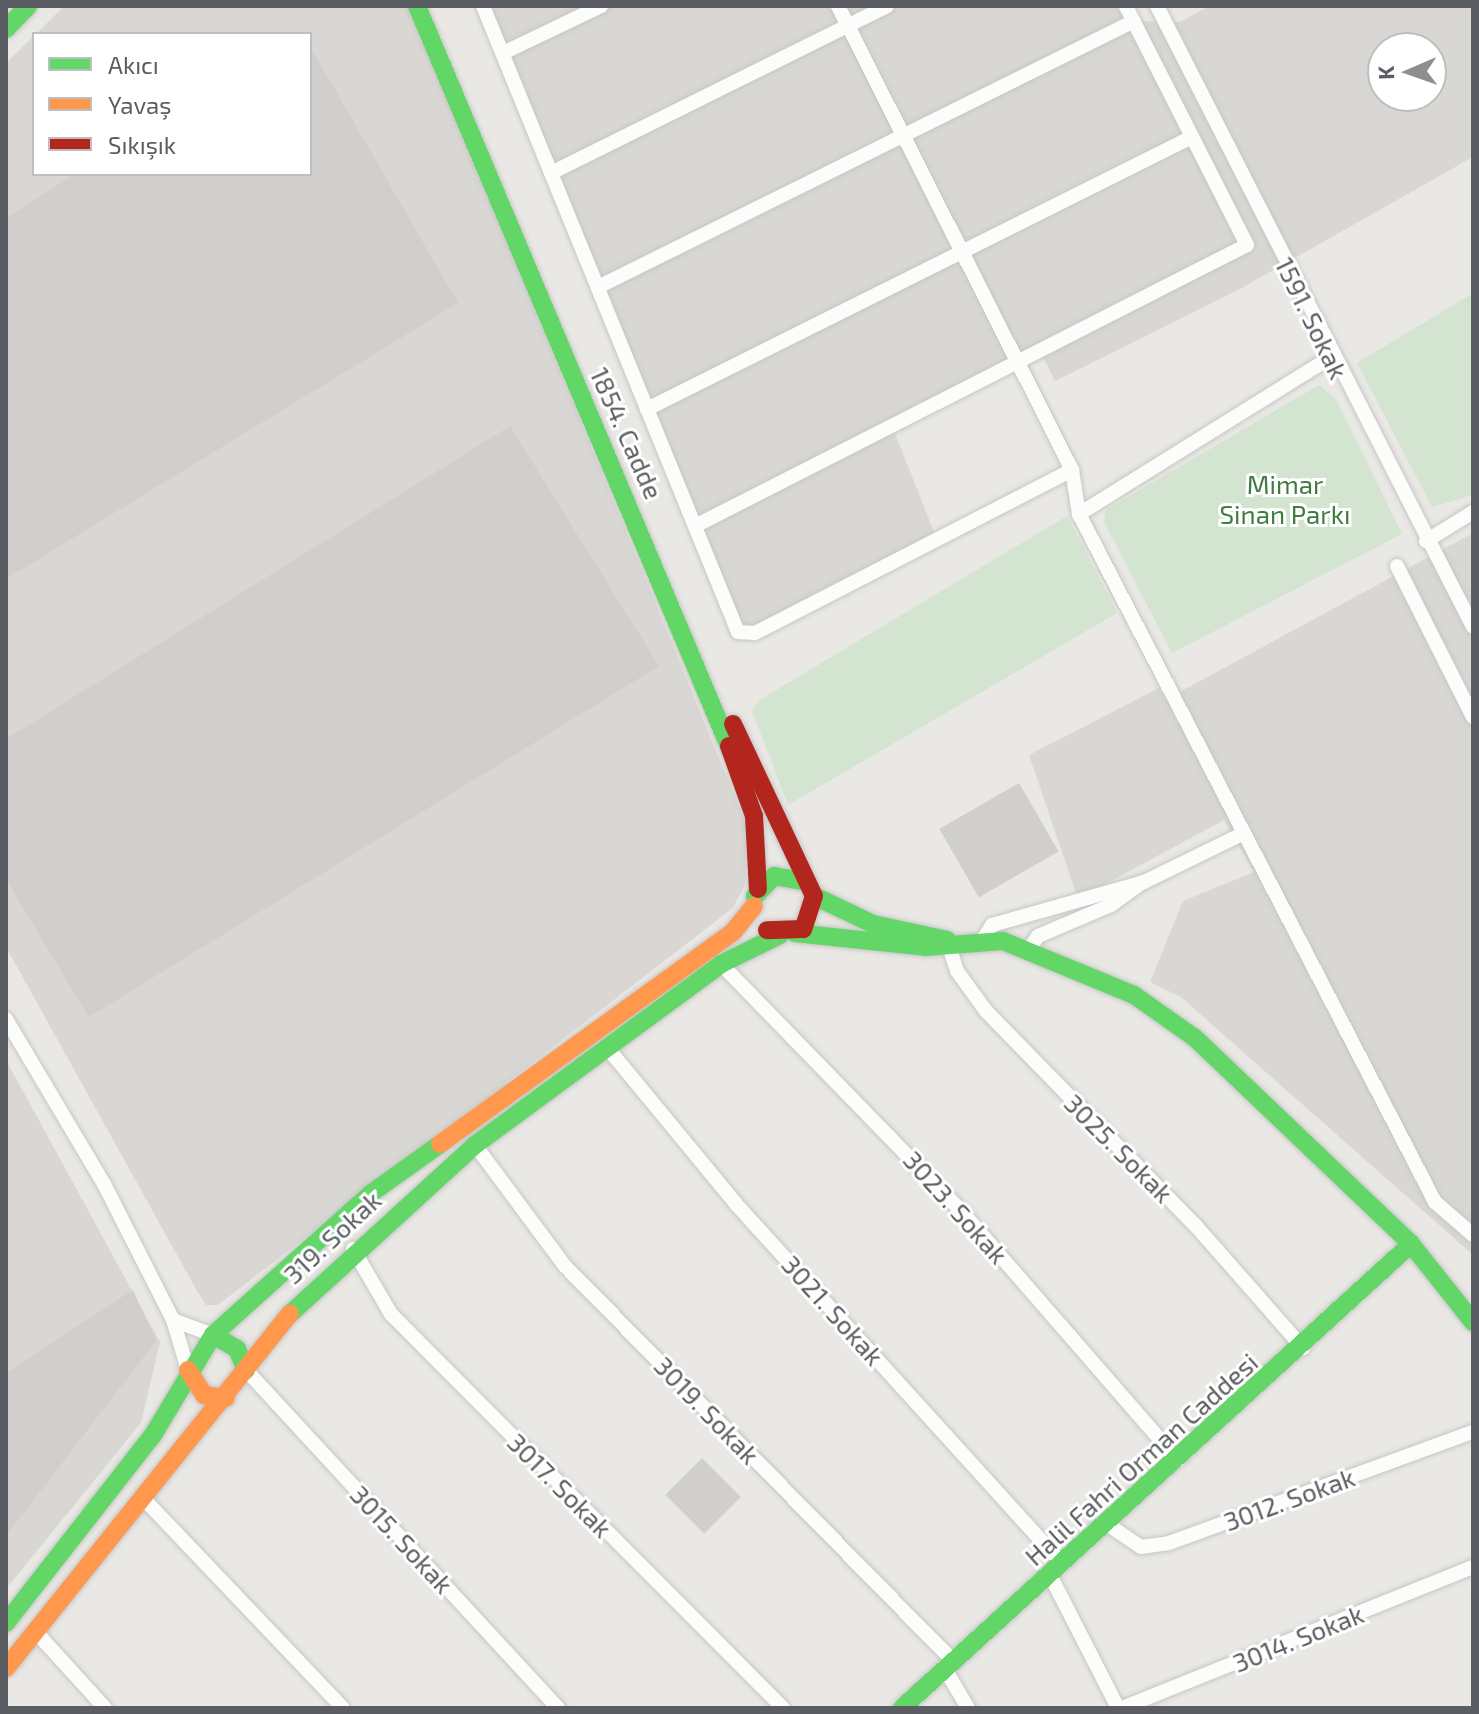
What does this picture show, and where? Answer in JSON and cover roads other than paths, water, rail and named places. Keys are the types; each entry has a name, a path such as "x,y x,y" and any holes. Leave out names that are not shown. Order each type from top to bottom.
{"main road":[{"path":"6,29 28,6"},
{"name":"1854. Cadde","path":"417,6 700,668 754,816 756,898"},
{"path":"700,668 757,772 808,888 813,914 787,934"},
{"path":"947,940 925,947 787,934 760,923 756,898 784,874 873,924 947,940 983,939 1029,949 1097,976 1178,1023 1411,1244 1473,1322"},
{"name":"319. Sokak","path":"6,1623 153,1435 188,1370 213,1335 370,1194 733,932 756,898"},
{"name":"319. Sokak","path":"6,1668 246,1370 353,1249 475,1145 610,1051 721,964 787,934"},
{"name":"Halil Fahri Orman Caddesi","path":"902,1708 1303,1348 1411,1244"},
{"path":"213,1335 234,1346 246,1370"},
{"path":"188,1370 204,1395 226,1398"}],"street":[{"path":"483,6 695,526 729,621 738,632 755,633 1072,470"},
{"path":"503,53 601,6"},
{"path":"838,6 1072,470 1079,514 1435,1202 1473,1235"},
{"path":"551,173 887,6"},
{"path":"695,526 1247,245 1126,6"},
{"name":"1591. Sokak","path":"1157,6 1331,357 1473,627"},
{"path":"598,287 1134,21"},
{"path":"647,409 1192,137"},
{"path":"1079,514 1331,357"},
{"path":"1426,541 1473,512"},
{"path":"1397,566 1473,717"},
{"path":"1029,949 1038,936 1071,923 1144,882 1244,833"},
{"path":"983,939 992,925 1144,882"},
{"path":"1062,906 1073,909 1071,923"},
{"name":"3025. Sokak","path":"947,940 957,971 986,1011 1195,1225 1303,1348"},
{"name":"3023. Sokak","path":"721,964 964,1214 1178,1460"},
{"path":"6,1019 173,1320 188,1370"},
{"name":"3021. Sokak","path":"610,1051 736,1204 1057,1570 1120,1708"},
{"name":"3019. Sokak","path":"475,1145 565,1266 950,1666 968,1708"},
{"name":"3017. Sokak","path":"353,1249 391,1314 783,1708"},
{"path":"173,1320 213,1335"},
{"name":"3015. Sokak","path":"246,1370 558,1708"},
{"name":"3012. Sokak","path":"1107,1524 1141,1547 1169,1543 1473,1432"},
{"path":"142,1497 343,1708"},
{"name":"3014. Sokak","path":"1120,1708 1473,1567"},
{"path":"35,1631 105,1708"}],"park label":[{"name":"Mimar Sinan Parkı","path":"1285,499"}]}
